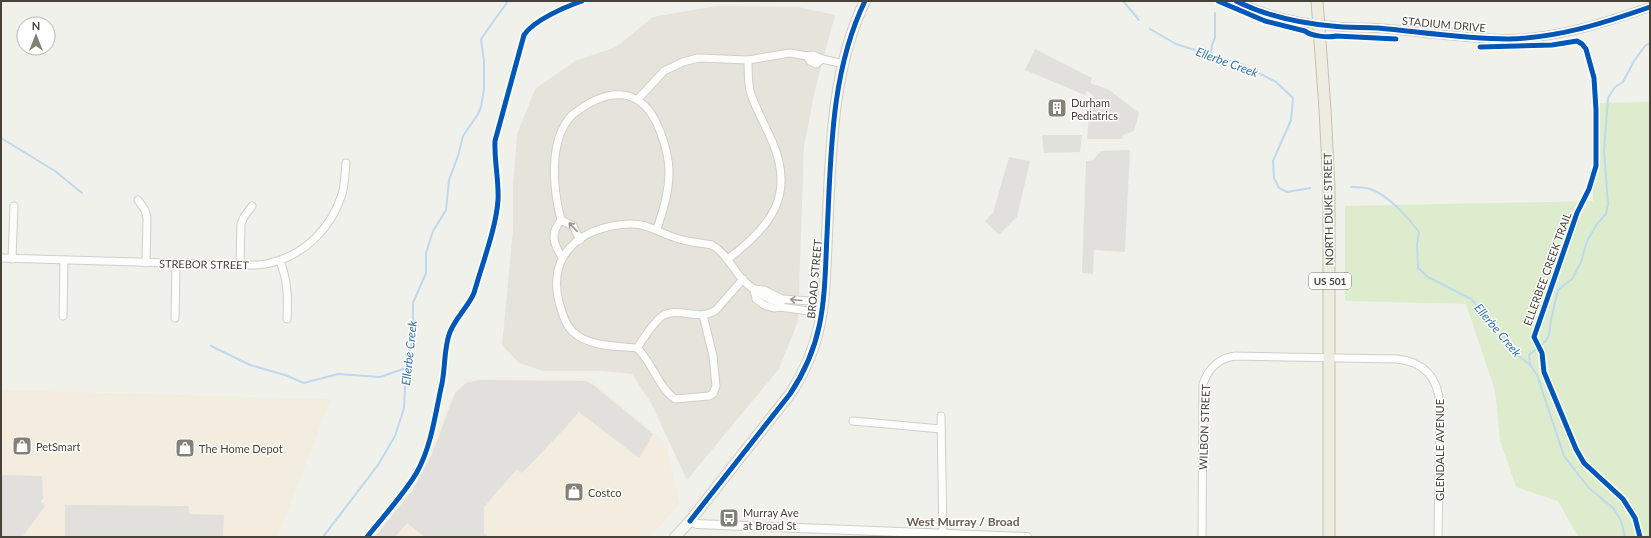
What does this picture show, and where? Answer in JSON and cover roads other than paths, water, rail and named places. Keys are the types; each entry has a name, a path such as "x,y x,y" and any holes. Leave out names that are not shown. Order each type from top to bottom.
{"highway":[{"name":"NORTH DUKE STREET","path":"1317,1 1329,188 1329,537"}],"main road":[{"name":"BROAD STREET","path":"675,537 690,521 797,384 813,351 823,313 832,146 836,108 844,64 865,1"}],"street":[{"name":"STADIUM DRIVE","path":"1236,1 1281,18 1319,25 1509,39 1568,32 1650,7"},
{"path":"638,99 664,71 682,62 706,57 748,60 784,53 807,56 813,55 822,59 844,64"},
{"path":"728,259 749,243 769,220 776,204 781,185 781,174 777,152 750,91 748,60"},
{"path":"561,220 555,191 554,170 562,131 568,119 576,112 604,97 623,95 638,99 650,110 656,120 666,149 669,164 667,194 656,229"},
{"name":"STREBOR STREET","path":"1,258 240,265 258,265 280,261 295,254 309,244 328,224 342,193 346,163"},
{"path":"138,200 145,210 147,218 146,263"},
{"path":"12,259 14,206"},
{"path":"240,265 241,224 252,206"},
{"path":"561,220 573,226 580,240"},
{"path":"561,220 555,227 554,242 562,257"},
{"path":"703,315 713,356 716,386 713,394 709,396 675,399 668,393 652,366 637,348 597,343 585,340 573,332 564,318 556,291 557,273 562,257 580,240 600,229 618,225 641,224 683,241 712,245 721,251 743,279 754,289 756,299 780,307 823,313"},
{"path":"63,316 64,260"},
{"path":"280,261 288,287 287,318"},
{"path":"175,318 176,264"},
{"path":"637,348 655,324 668,313 703,315 716,310 743,279"},
{"path":"754,289 764,290 782,299"},
{"path":"769,303 782,299 824,302"},
{"path":"780,307 782,299"},
{"name":"WILBON STREET","path":"1202,537 1202,392 1205,377 1209,371 1223,359 1235,356 1329,357"},
{"name":"GLENDALE AVENUE","path":"1329,357 1408,360 1420,366 1432,377 1438,392 1440,405 1438,537"},
{"path":"941,416 943,536"},
{"path":"853,421 941,429"},
{"path":"690,521 697,524 943,536 1027,537"}],"waterway":[{"name":"Ellerbe Creek","path":"323,537 378,465 395,436 404,408 406,368 413,338 413,303 426,273 426,253 433,231 446,210 449,180 458,156 463,136 481,107 484,89 484,61 481,39 508,1"},
{"name":"Ellerbe Creek","path":"1123,1 1139,20"},
{"path":"1211,55 1212,45 1215,38 1215,13"},
{"name":"Ellerbe Creek","path":"1150,29 1176,44 1243,65 1276,82 1293,98 1291,120 1273,161 1274,178 1279,188 1287,192 1310,188"},
{"path":"1530,364 1529,355 1546,341 1549,335 1558,290 1572,279 1581,262 1587,241 1597,224 1606,214 1608,204 1604,151 1608,98 1615,87 1623,82 1634,61 1645,46 1650,43"},
{"path":"1,138 55,171 82,193"},
{"name":"Ellerbe Creek","path":"1351,187 1370,189 1391,201 1419,232 1417,244 1418,268 1428,277 1471,299 1503,334 1513,351 1530,365 1537,375 1564,456 1588,487 1613,508 1621,520 1625,537"},
{"path":"211,346 250,365 285,375 304,383 338,374 380,377 406,368"}],"place":[{"name":"Durham Pediatrics","path":"1057,108"},
{"name":"PetSmart","path":"22,446"},
{"name":"The Home Depot","path":"185,448"},
{"name":"Costco","path":"574,492"},
{"name":"Murray Ave at Broad St","path":"729,518"}],"district":[{"name":"West Murray / Broad","path":"963,521"}]}
